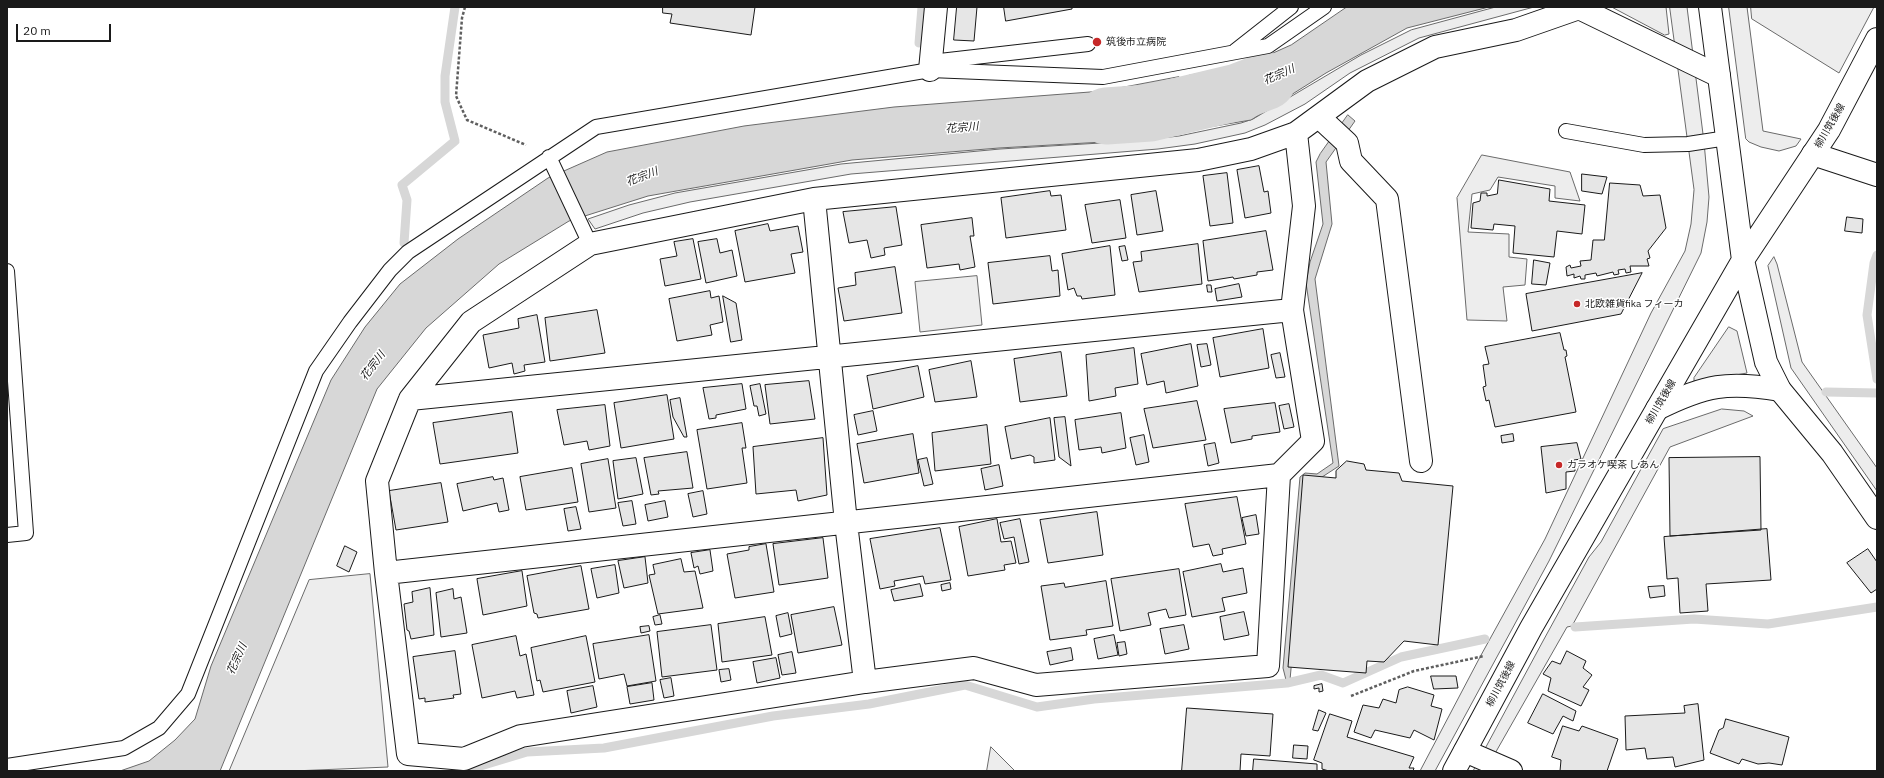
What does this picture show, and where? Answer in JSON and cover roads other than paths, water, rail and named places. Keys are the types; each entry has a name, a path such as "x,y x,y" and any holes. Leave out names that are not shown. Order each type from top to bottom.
{"street":[{"path":"930,66 936,7"},
{"path":"1710,7 1743,260 1766,362 1780,390 1832,453 1877,518"},
{"path":"1280,475 1268,666 1036,685 974,668 865,682 521,736 464,759 408,754 386,573 377,481 410,399 471,322 590,244 814,199 1198,160 1251,149 1296,133 1332,129 1368,81 1435,47 1516,30 1579,8 1719,76"},
{"name":"柳川筑後線","path":"1454,771 1531,628 1743,260 1829,130 1877,39"},
{"path":"1332,129 1348,143 1351,161 1387,199 1421,461"},
{"path":"386,573 1280,475 1313,441 1292,310 1304,206 1296,133"},
{"path":"1813,154 1877,175"},
{"path":"814,199 828,356 865,682"},
{"path":"410,399 1292,310"},
{"path":"1657,409 1687,394 1719,386 1750,385 1780,390"},
{"path":"1465,751 1511,771"}],"lane":[{"path":"1232,54 1291,7"},
{"path":"930,66 1103,77 1232,54 1268,46 1324,7"},
{"path":"7,766 124,748 159,728 188,694 316,371 350,322 390,270 408,252 552,162 596,127 930,66 1088,44"},
{"path":"1566,131 1644,145 1688,144 1727,138"},
{"path":"552,162 590,244"},
{"path":"7,271 26,533 7,534"}],"water":[{"path":"1347,7 1489,7 1407,28 1326,73 1251,120 1197,129 1186,76 1253,62 1291,45"},
{"path":"1179,77 1189,130 1138,140 999,148 852,160 648,196 569,221 499,264 426,328 377,389 220,771 120,771 149,761 175,740 195,719 211,666 331,380 365,327 400,284 458,239 548,178 607,152 744,126 894,107 1103,91"},
{"path":"1348,115 1355,121 1326,162 1332,224 1315,279 1339,466 1319,479 1308,480 1290,680 1286,680 1283,668 1300,477 1305,473 1317,474 1333,463 1306,283 1310,262 1323,224 1316,162"}],"waterway":[{"path":"404,243 407,200 402,185 455,141 445,102 445,76 455,7"},
{"path":"919,43 922,7"},
{"name":"花宗川","path":"1106,116 1150,113 1238,92 1267,81"},
{"path":"1877,255 1874,263 1867,315 1877,379"},
{"path":"1826,392 1877,393"},
{"path":"1575,627 1694,619 1768,624 1877,607"},
{"path":"464,771 527,752 604,748 773,716 869,704 965,685 1037,707 1094,699 1287,683 1321,675 1343,683 1401,657 1485,639"}],"place":[{"name":"筑後市立病院","path":"1097,42"},
{"name":"北欧雑貨fika フィーカ","path":"1577,304"},
{"name":"カラオケ喫茶 しあん","path":"1559,465"}]}
